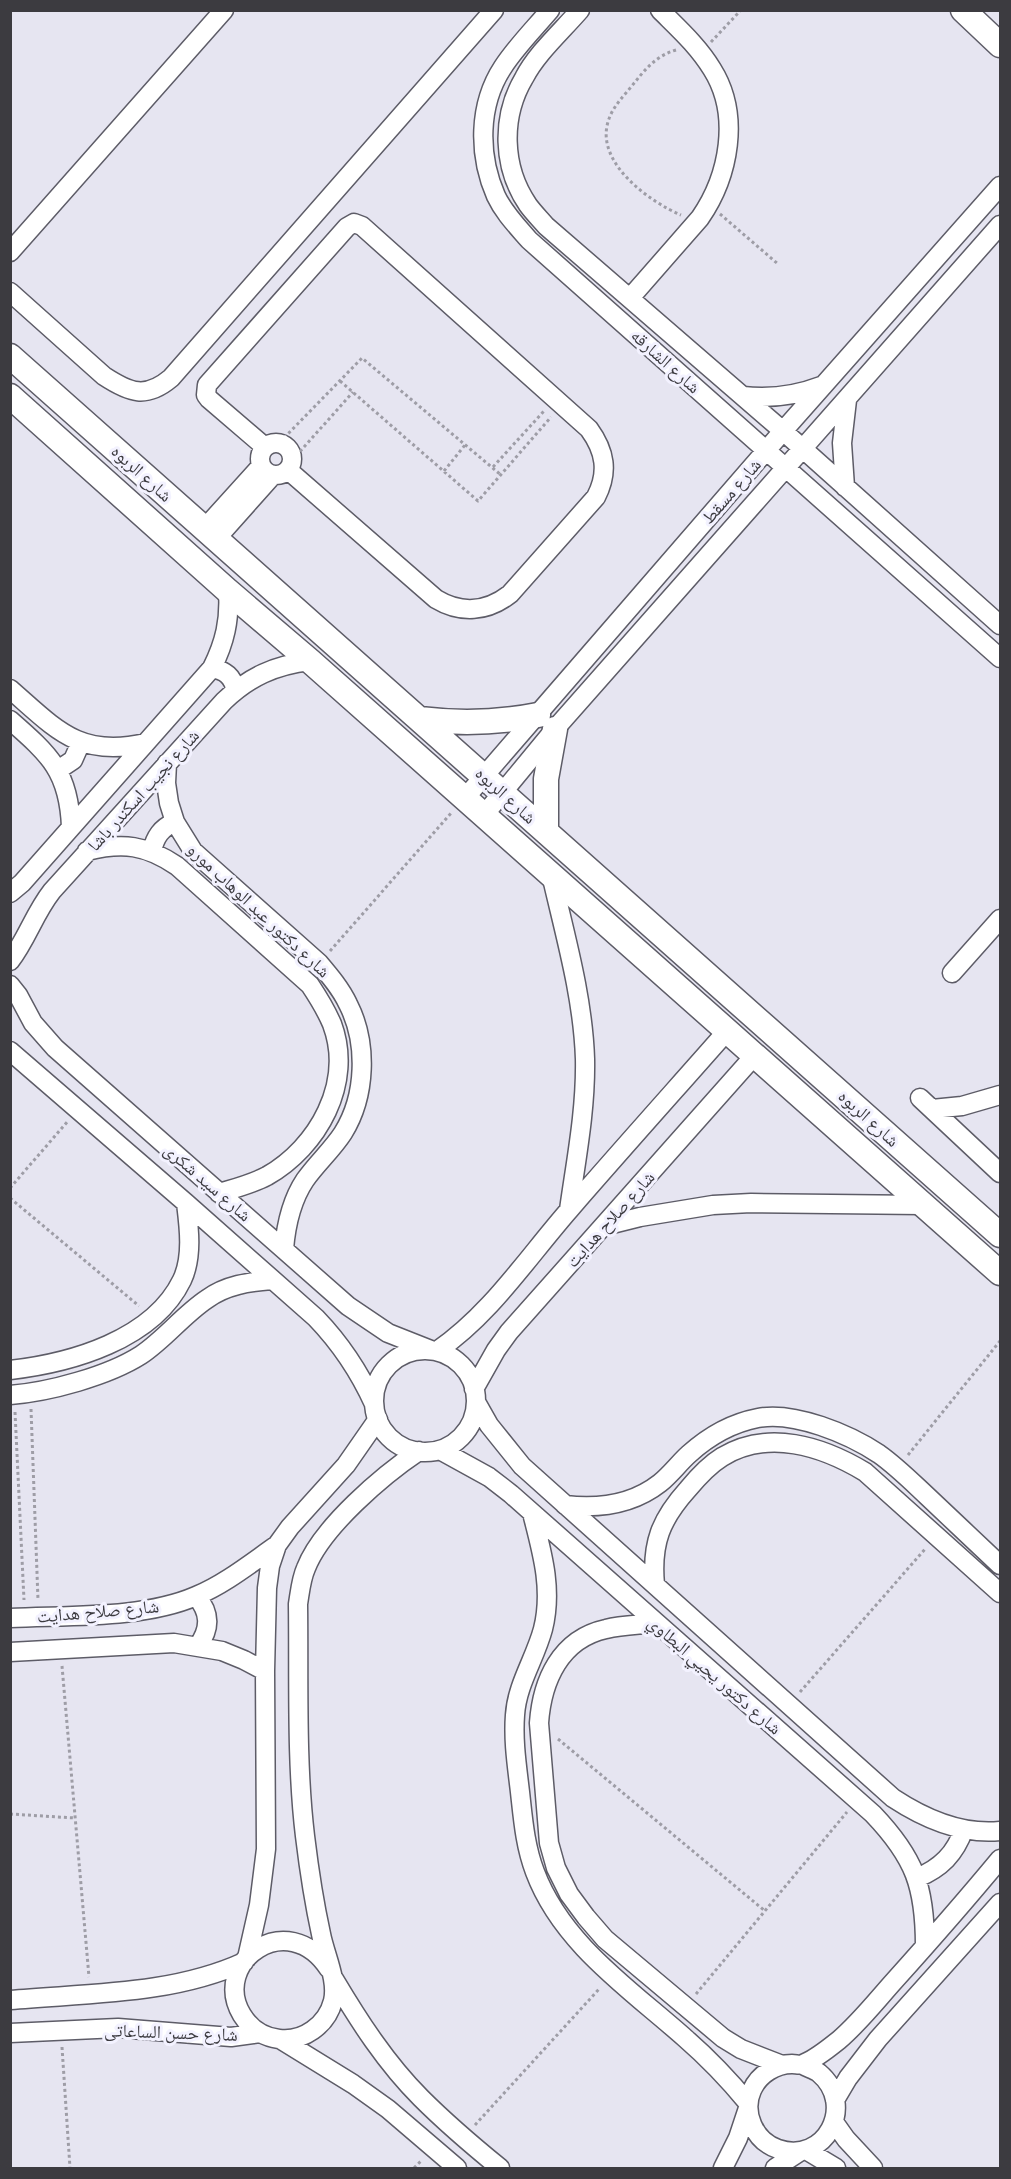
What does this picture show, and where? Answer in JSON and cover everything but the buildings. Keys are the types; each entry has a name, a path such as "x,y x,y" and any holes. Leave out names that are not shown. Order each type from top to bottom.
{"street":[{"path":"10,252 224,10"},
{"path":"10,292 105,376 122,388 140,392 158,388 171,378 494,10"},
{"name":"شارع الشارقه","path":"550,10 502,69 490,93 484,119 483,146 488,172 497,197 511,220 529,240 1000,658"},
{"name":"شارع الشارقه","path":"580,10 524,76 511,110 507,128 508,155 515,181 528,205 546,226 783,431 1000,625"},
{"path":"630,298 705,211 719,184 726,162 729,139 723,93 714,72 698,49 660,10"},
{"path":"963,10 1000,45"},
{"name":"شارع مسقط","path":"484,815 502,793 547,722 766,450 1000,186"},
{"path":"211,533 279,468 287,447 272,445 209,399 206,395 207,385 347,227 354,223 362,226 589,429 601,448 604,471 600,488 590,504 510,594 484,608 454,608 436,599 279,468 260,456 272,445"},
{"name":"شارع مسقط","path":"465,798 484,776 547,722 787,468 1000,225"},
{"name":"شارع الربوه","path":"10,356 1000,1235"},
{"path":"743,396 784,397 823,385"},
{"name":"شارع الربوه","path":"10,396 1000,1273"},
{"path":"845,487 842,443 847,400"},
{"name":"شارع نجيب اسكندر باشا","path":"10,893 22,883 212,668 227,631 228,591"},
{"name":"شارع نجيب اسكندر باشا","path":"10,961 19,950 41,905 87,850 236,690 252,678 271,669 310,661"},
{"path":"212,668 228,674 236,690"},
{"path":"10,689 54,728 81,742 102,748 124,748 146,743"},
{"path":"419,719 479,724 509,721 547,722 546,830"},
{"path":"10,720 39,746 58,770 66,788 71,827"},
{"path":"58,770 73,760 81,742"},
{"name":"شارع دكتور عبد الوهاب مورو","path":"167,763 166,783 169,803 176,822 193,851 319,963 336,983 349,1005 358,1030 362,1056 361,1082 355,1107 344,1131 306,1179 290,1212 284,1249"},
{"path":"152,851 159,833 166,826 176,822"},
{"name":"شارع دكتور عبد الوهاب مورو","path":"87,850 109,846 131,846 152,851 177,866 310,984 328,1015 338,1050 338,1074 333,1098 324,1120 310,1139 287,1162 267,1176 244,1186 219,1192"},
{"path":"552,874 582,1021 585,1059 584,1097 569,1210"},
{"path":"952,973 1000,919"},
{"name":"شارع سيد شكرى","path":"10,985 18,994 33,1023 55,1048 284,1249 368,1321 410,1343 434,1351"},
{"name":"شارع صلاح هدايت","path":"434,1351 458,1336 477,1319 569,1210 727,1031"},
{"name":"شارع سيد شكرى","path":"10,1051 186,1203 334,1337 350,1358 376,1412"},
{"name":"شارع صلاح هدايت","path":"475,1395 495,1350 509,1332 755,1055"},
{"path":"1000,1095 962,1106 926,1103 1000,1173"},
{"path":"287,1162 293,1174 306,1179"},
{"path":"10,1370 34,1367 87,1353 132,1333 152,1317 183,1279 189,1254 190,1228 186,1203"},
{"path":"604,1226 676,1209 714,1205 751,1203 923,1205"},
{"path":"183,1279 197,1286 207,1299"},
{"path":"18,1394 97,1377 120,1367 142,1355 207,1299 227,1288 249,1282 272,1280"},
{"path":"416,1350 434,1351 450,1356 469,1376 475,1395 474,1414 469,1426 462,1436 440,1450 419,1451 406,1448 394,1441 384,1431 376,1412 375,1389 381,1375 402,1355 416,1350"},
{"name":"شارع دكتور يحيي البطاوي","path":"475,1395 489,1425 516,1460 893,1797 939,1823 964,1829 1000,1831"},
{"path":"376,1412 346,1465 290,1527 277,1545 270,1566 267,1588 266,1849 259,1905 245,1960 238,1974 235,1987 236,2000 249,2024 260,2032 280,2039 344,2078 388,2109 457,2169"},
{"path":"565,1505 585,1508 605,1506 625,1502 643,1494 661,1482 704,1442 721,1431 760,1418 802,1422 833,1430 862,1443 897,1468 1000,1564"},
{"path":"655,1584 655,1549 666,1516 704,1471 739,1448 760,1443 781,1442 816,1449 857,1467 883,1486 1000,1593"},
{"name":"شارع دكتور يحيي البطاوي","path":"440,1450 489,1478 532,1513 857,1800 891,1833 906,1854 917,1878 925,1912 925,1946"},
{"path":"280,2039 304,2036 323,2022 333,2000 331,1973 314,1902 302,1800 298,1604 300,1586 314,1551 326,1536 387,1474 419,1451"},
{"path":"643,1494 666,1516"},
{"path":"532,1513 545,1564 547,1608 536,1650 519,1690 514,1732 526,1842 535,1872 548,1901 586,1950 708,2059 748,2106 750,2121 765,2142 776,2149 788,2152 803,2150 836,2169"},
{"name":"شارع صلاح هدايت","path":"25,1617 145,1611 196,1596 222,1583 277,1545"},
{"path":"196,1596 208,1615 205,1637 198,1646"},
{"path":"656,1623 604,1629 586,1635 558,1659 543,1698 539,1723 549,1843 556,1868 570,1894 605,1939 723,2038 741,2049 782,2065"},
{"name":"شارع صلاح هدايت","path":"10,1652 150,1643 198,1646 244,1660 266,1671"},
{"path":"536,1650 558,1659"},
{"path":"917,1878 942,1865 955,1849 964,1829"},
{"path":"803,2065 840,2039 1000,1859"},
{"path":"775,2169 823,2139 834,2122 836,2100 848,2078 873,2045 992,1922 1000,1903"},
{"path":"245,1960 263,1946 284,1940 297,1942 310,1948 321,1957 357,2016 395,2069 420,2097 500,2169"},
{"name":"شارع حسن الساعاتى","path":"10,2000 170,1985 221,1972 245,1960"},
{"name":"شارع حسن الساعاتى","path":"10,2033 118,2028 231,2037 260,2032"},
{"path":"723,2169 738,2138 752,2090 769,2070 782,2065 803,2065 818,2072 829,2084 836,2100"},
{"path":"834,2122 873,2169"}],"path":[{"path":"741,10 698,49 660,55 650,64 611,114 607,127 607,141 610,154 617,165 645,195 662,207 681,215 705,211 778,264"},
{"path":"272,445 362,358 501,475"},
{"path":"340,381 478,501 559,402"},
{"path":"279,468 353,392"},
{"path":"493,467 559,402"},
{"path":"444,471 465,444"},
{"path":"319,963 465,798"},
{"path":"10,1188 79,1109"},
{"path":"10,1198 152,1317"},
{"path":"897,1468 1000,1341"},
{"path":"18,1394 25,1617"},
{"path":"18,1394 25,1617"},
{"path":"789,1704 938,1535"},
{"path":"61,1650 91,1993"},
{"path":"539,1723 765,1911"},
{"path":"685,2007 857,1800"},
{"path":"10,1814 75,1818"},
{"path":"464,2138 612,1975"},
{"path":"61,2030 70,2169"}]}
